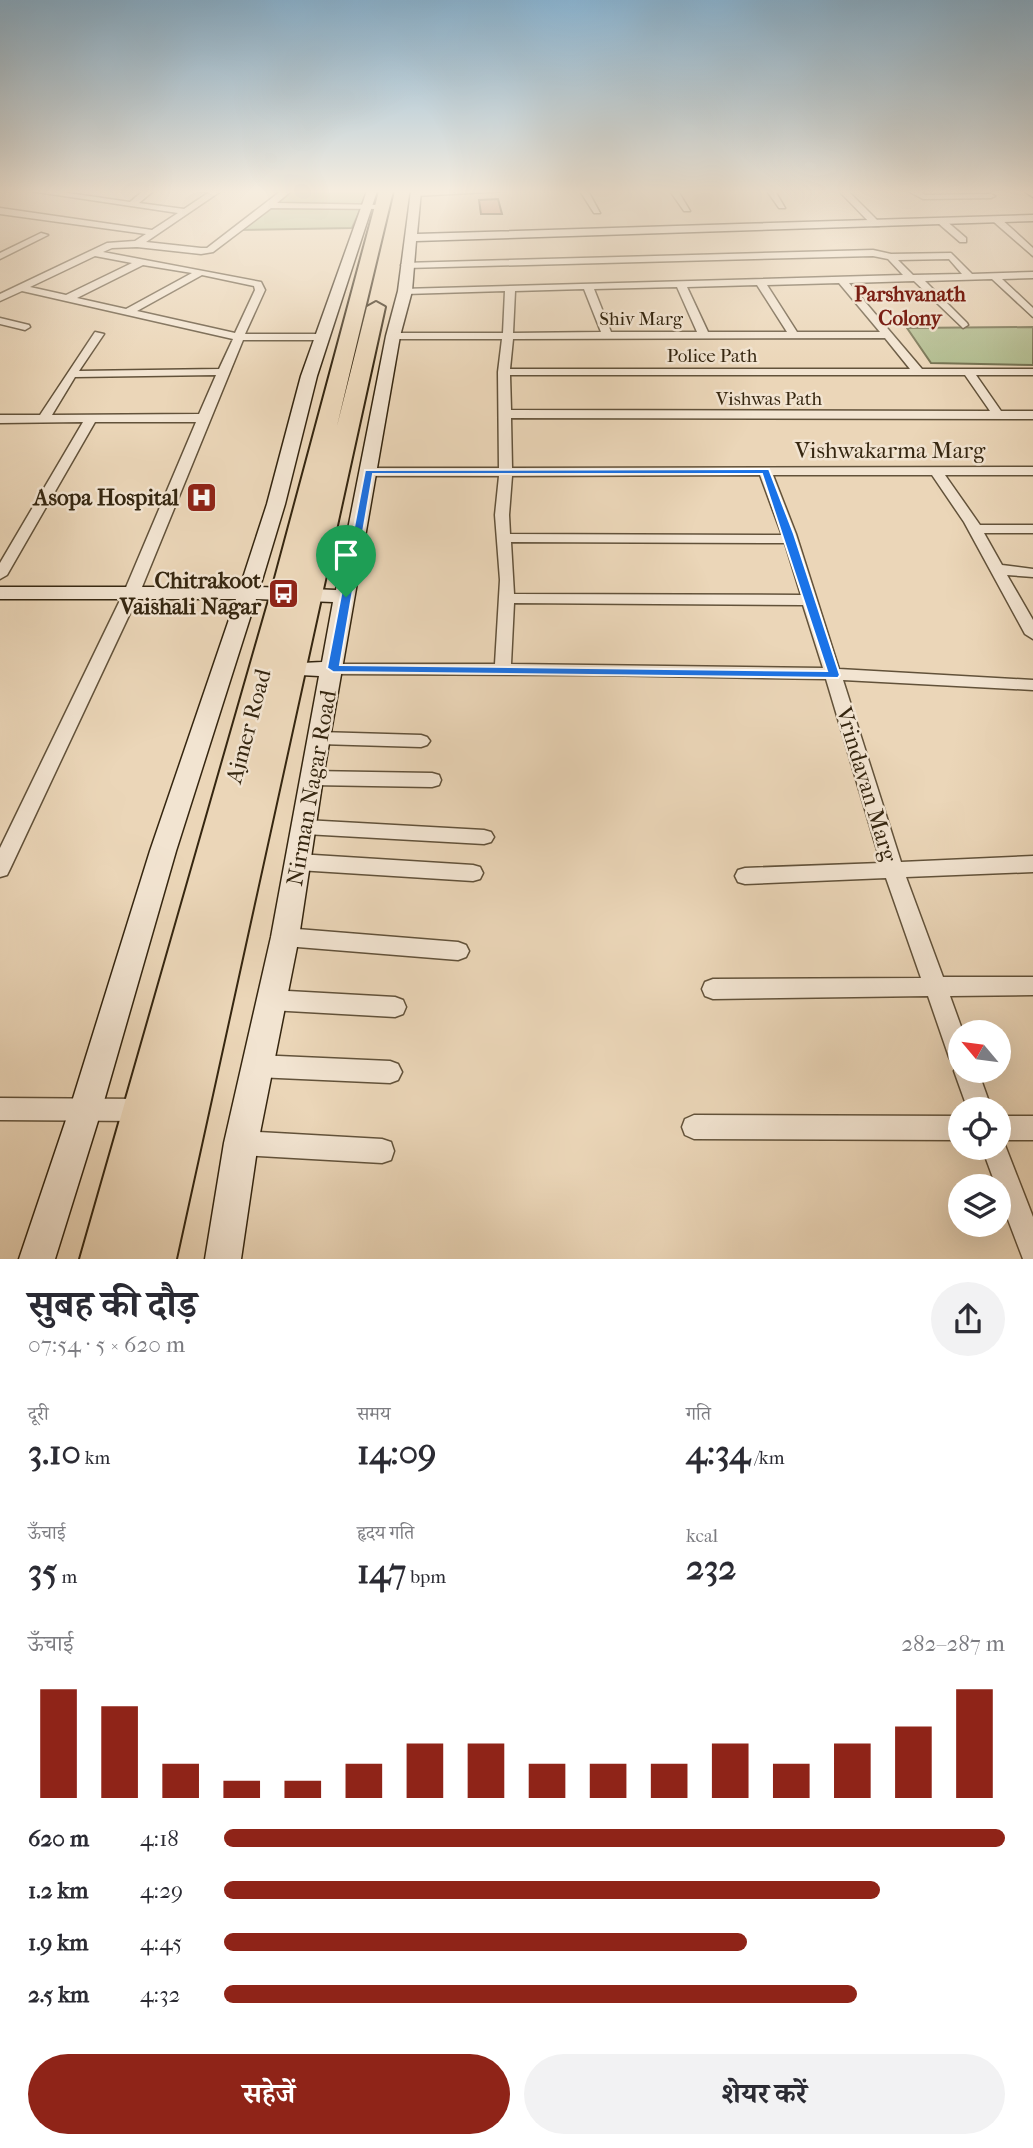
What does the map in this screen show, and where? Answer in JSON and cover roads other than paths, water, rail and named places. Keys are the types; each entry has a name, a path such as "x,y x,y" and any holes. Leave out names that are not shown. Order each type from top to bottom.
{"highway":[{"name":"Ajmer Road","path":"104,1259 144,1110 296,593 378,250"},
{"name":"Ajmer Road","path":"152,1259 290,668 296,593"}],"street":[{"path":"0,298 101,250"},
{"path":"190,250 210,250"},
{"path":"37,1259 86,1108 163,851 248,592 322,337 365,250"},
{"name":"Nirman Nagar Road","path":"223,1259 241,1143 285,937 311,778 393,336 405,291 408,250"},
{"path":"406,265 873,253 891,257 948,252 970,276"},
{"path":"0,869 132,592 203,418 260,290 258,284 94,253"},
{"path":"891,257 963,326"},
{"path":"66,299 143,261"},
{"path":"556,263 568,287"},
{"path":"492,264 494,289"},
{"path":"126,313 201,272"},
{"path":"405,291 1033,275"},
{"path":"995,276 1033,314"},
{"path":"842,280 920,373"},
{"path":"760,282 794,335"},
{"path":"681,284 704,335"},
{"path":"588,287 607,335"},
{"path":"21,288 238,337 322,337"},
{"path":"503,669 507,580 502,515 506,472 504,372 510,289"},
{"path":"0,321 25,327"},
{"path":"44,418 99,334"},
{"name":"Shiv Marg","path":"393,336 888,335"},
{"path":"71,374 223,372"},
{"name":"Police Path","path":"504,372 1033,372"},
{"path":"969,373 998,415"},
{"name":"Vishwas Path","path":"505,414 1033,415"},
{"path":"0,419 203,418"},
{"path":"0,575 90,419"},
{"name":"Vrindavan Marg","path":"765,471 834,675 893,869 948,1022"},
{"path":"936,471 951,488 1033,634"},
{"name":"Vishwakarma Marg","path":"369,472 1033,471"},
{"path":"975,529 1033,529"},
{"path":"503,538 790,539"},
{"path":"997,569 1033,573"},
{"path":"0,593 248,592 346,597"},
{"path":"505,598 808,600"},
{"path":"290,668 834,675 948,678 1033,685"},
{"path":"319,738 421,741"},
{"path":"311,778 432,780"},
{"path":"305,827 484,837"},
{"path":"298,862 473,873"},
{"path":"745,876 1033,864"},
{"path":"285,937 458,951"},
{"path":"713,989 1033,986"},
{"path":"270,1000 395,1007"},
{"path":"256,1066 390,1072"},
{"path":"0,1109 144,1110"},
{"path":"694,1127 948,1128"},
{"path":"1011,1128 1033,1128"},
{"path":"241,1143 382,1151"},
{"path":"999,1160 1033,1251"}],"place":[{"name":"Asopa Hospital","path":"202,497"},
{"name":"Chitrakoot Vaishali Nagar","path":"284,593"}],"district":[{"name":"Parshvanath Colony","path":"910,306"}]}
